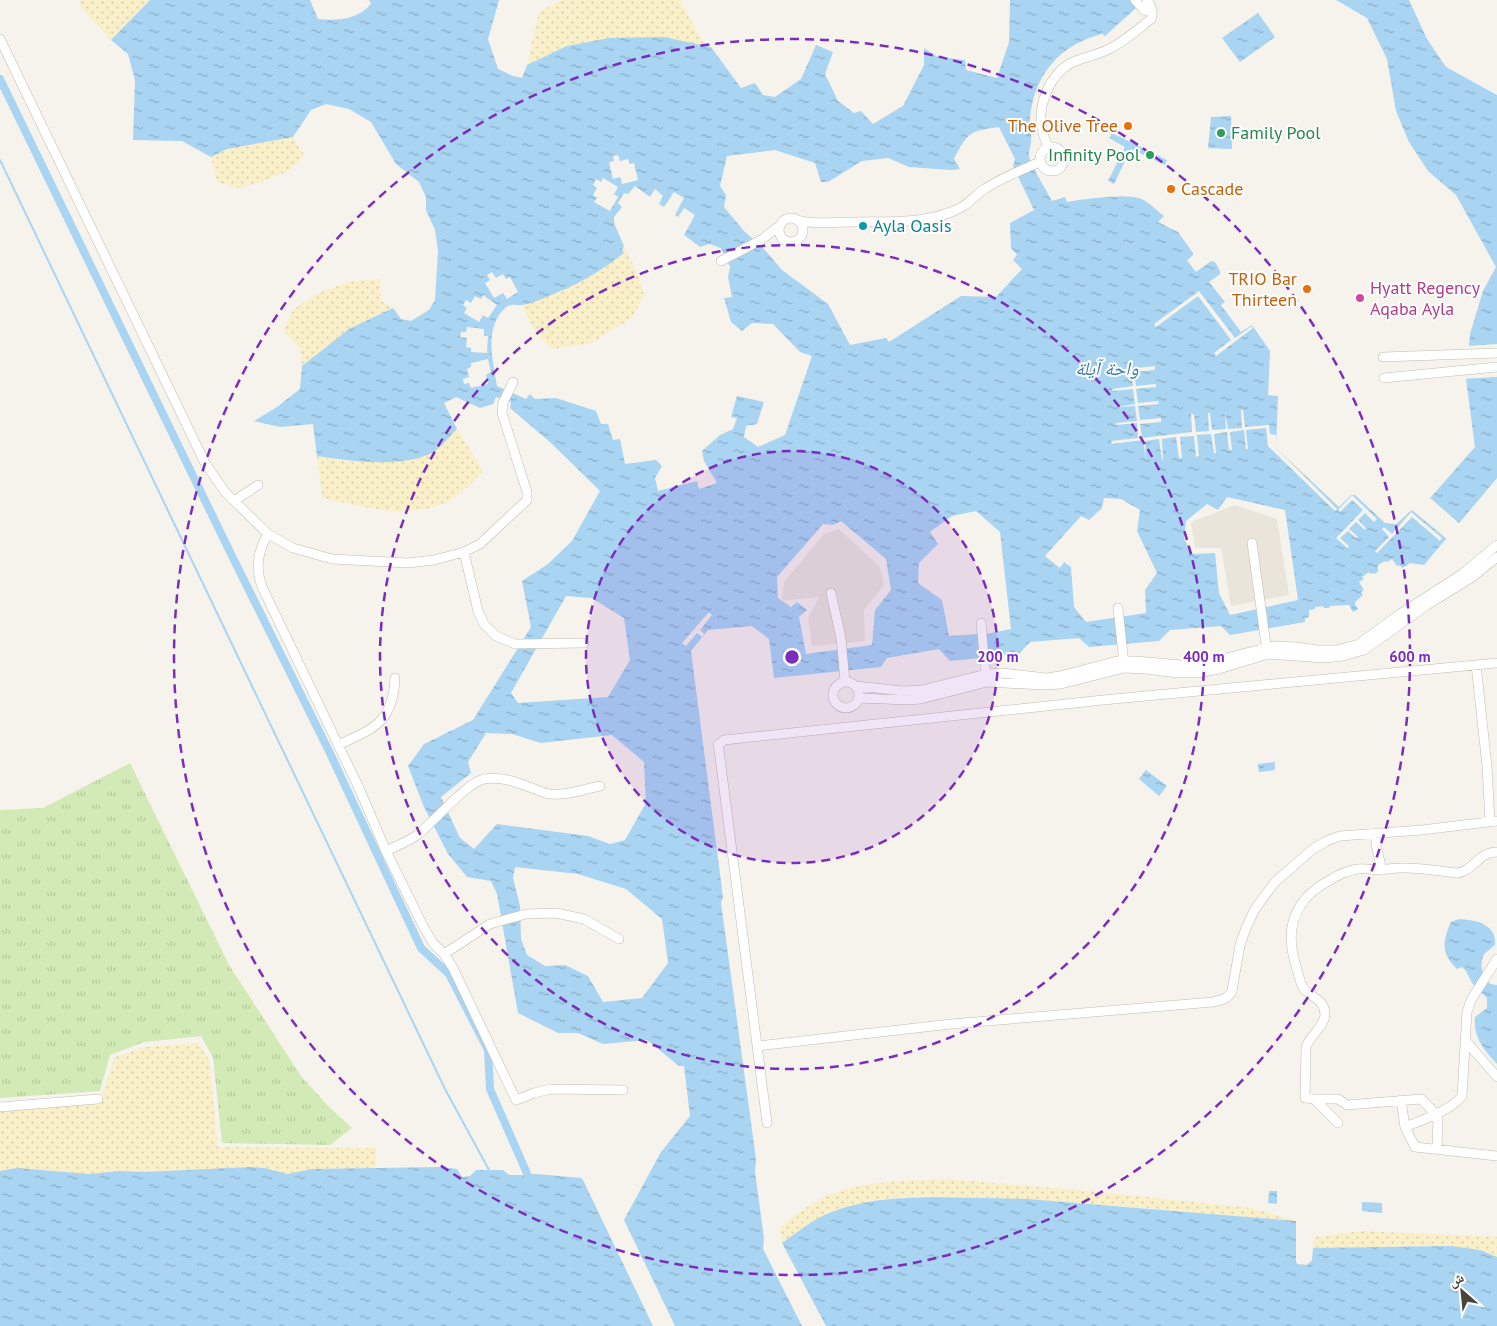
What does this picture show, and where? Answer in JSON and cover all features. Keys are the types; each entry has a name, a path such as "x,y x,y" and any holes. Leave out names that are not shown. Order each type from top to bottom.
{"street":[{"path":"1048,148 1041,128 1042,112 1044,97 1058,72 1070,64 1109,49 1151,19 1151,11 1146,11 1142,2"},
{"path":"0,39 205,463 217,482 268,534 293,548 332,560 354,562 408,563 434,560 464,552 480,544 528,500 502,413 503,403 513,382"},
{"path":"1048,148 1061,150 1065,159 1061,168 1053,172 1044,168 1039,163 1041,154 1048,148"},
{"path":"721,261 762,239 786,219 820,223 905,221 944,214 963,206 984,189 1039,163"},
{"path":"797,220 802,228 800,237"},
{"path":"762,239 782,238 789,242 797,240 810,228 820,223"},
{"path":"779,226 782,238"},
{"path":"1383,357 1497,353"},
{"path":"1384,378 1497,367"},
{"path":"234,501 258,485"},
{"path":"268,534 258,557 260,582 338,744 422,926 453,968 516,1100 551,1089 623,1090"},
{"path":"1252,542 1267,651"},
{"path":"1449,587 1497,545"},
{"path":"464,552 474,601 484,624 496,636 515,644 584,643"},
{"path":"856,686 912,692 986,674 1053,677 1069,675 1108,663 1198,664 1296,647 1330,651 1359,644 1400,614 1449,587 1471,578 1497,557"},
{"path":"831,593 841,638 845,677 834,688 833,697 834,701 841,707 846,708 854,705 859,698 858,689 845,677"},
{"path":"1118,608 1124,664"},
{"path":"981,623 986,674"},
{"path":"768,1123 718,750 718,745 724,740 1102,700 1497,663"},
{"path":"758,1046 951,1024 1213,1002 1224,999 1232,991 1240,945 1255,909 1274,882 1313,849 1340,836 1494,822 1476,665"},
{"path":"859,698 921,699 986,674"},
{"path":"338,744 371,728 383,718 393,701 395,678"},
{"path":"386,851 415,837 450,805 465,788 483,779 513,781 550,794 600,786"},
{"path":"1376,833 1376,845 1382,870"},
{"path":"1437,1149 1439,1123 1436,1114 1420,1099 1347,1105 1338,1099 1305,1098 1306,1047 1308,1039 1322,1025 1325,1017 1324,1008 1320,1000 1303,989 1292,954 1291,926 1295,913 1303,901 1313,891 1337,876 1357,869 1382,870 1400,868 1457,874 1465,872 1486,854 1497,852"},
{"path":"444,954 490,924 526,914 556,913 584,919 619,939"},
{"path":"1405,1127 1436,1114 1457,1101 1463,1092 1467,1012 1471,1000 1497,959"},
{"path":"1465,1040 1497,1077"},
{"path":"0,1107 98,1099"},
{"path":"1314,1099 1338,1123"},
{"path":"1400,1100 1405,1127 1413,1146 1416,1148 1497,1156"}],"shaded area":[{"path":"1235,505 1277,519 1289,595 1231,606 1221,548 1195,548 1191,522"},
{"path":"839,529 880,567 884,585 864,610 865,641 812,646 808,618 819,597 782,601 784,582 824,534"}],"green space":[{"path":"130,763 229,965 301,1076 329,1107 352,1128 330,1145 222,1143 213,1057 201,1036 144,1042 110,1055 100,1091 0,1098 0,810 43,808"}],"sand":[{"path":"81,0 150,0 111,40 79,5"},
{"path":"562,0 680,0 705,46 664,37 527,65 539,12"},
{"path":"293,137 305,156 286,172 239,188 217,182 211,157 227,149"},
{"path":"624,246 639,277 644,295 632,318 589,344 552,349 535,332 522,305 561,291 592,275 621,256 624,253 622,250"},
{"path":"380,279 381,301 393,308 349,329 302,366 300,348 283,331 293,310 316,294 348,282"},
{"path":"457,429 483,471 452,499 425,509 396,511 381,510 322,498 317,456 354,462 435,451"},
{"path":"198,1043 209,1059 218,1147 376,1148 376,1168 311,1169 288,1174 251,1167 144,1172 119,1171 89,1174 17,1168 0,1171 0,1110 100,1102 115,1057 145,1047"},
{"path":"948,1179 1251,1208 1296,1221 1064,1202 925,1196 878,1200 851,1206 811,1224 782,1243 780,1227 803,1210 829,1195 858,1186 872,1184"},
{"path":"1362,1231 1497,1237 1497,1257 1480,1250 1424,1246 1313,1248 1314,1237"}],"water":[{"name":"واحة آيلة","path":"150,0 310,0 318,19 332,20 346,18 359,13 371,4 369,0 499,0 488,39 498,69 513,76 522,78 527,65 567,46 609,38 664,37 711,47 741,88 755,83 763,95 775,97 801,79 816,45 833,52 825,74 838,101 854,113 861,111 873,124 903,106 924,65 924,48 938,57 965,60 966,70 997,78 1009,42 1010,0 1145,0 1105,36 1102,34 1074,45 1052,63 1037,88 1033,102 1030,118 1031,143 1029,154 1032,164 1052,201 1065,197 1067,202 1117,197 1136,197 1142,199 1164,216 1158,222 1178,232 1193,253 1187,260 1196,272 1211,261 1215,262 1220,274 1209,282 1225,302 1221,305 1241,332 1252,325 1270,351 1268,395 1278,396 1276,448 1339,507 1351,495 1355,495 1385,523 1396,524 1412,510 1417,513 1475,447 1466,379 1470,334 1483,291 1496,267 1456,195 1428,171 1409,142 1396,111 1387,59 1367,18 1336,0 1409,0 1427,39 1446,67 1497,95 1497,478 1424,565 1410,563 1402,568 1400,565 1397,566 1392,559 1378,565 1378,572 1370,574 1369,572 1359,582 1364,590 1361,592 1363,595 1355,602 1358,609 1353,612 1349,605 1330,606 1329,608 1324,608 1323,606 1315,607 1315,609 1309,610 1309,617 1305,618 1305,622 1230,635 1221,626 1170,630 1159,641 1089,647 1079,638 1030,642 1019,654 950,661 939,649 887,658 881,667 774,678 769,639 752,626 708,630 691,651 723,897 721,903 756,1159 755,1172 764,1238 763,1249 802,1326 675,1326 624,1220 661,1152 690,1116 684,1066 679,1066 647,1040 603,1044 578,1033 558,1033 518,1013 497,894 491,881 467,877 448,854 424,807 408,766 424,744 473,720 531,627 522,581 548,564 572,541 600,491 551,443 510,408 511,402 496,397 493,404 480,408 456,397 444,403 457,429 435,451 423,457 394,462 345,460 317,456 313,424 280,427 254,421 277,407 300,389 302,366 349,329 393,308 401,319 411,321 429,310 435,300 438,251 435,230 426,210 426,197 419,182 396,164 371,122 349,109 326,104 311,110 293,137 227,149 211,157 182,141 133,140 135,80 128,54 111,40","holes":["999,127 1015,159 1013,166 1034,210 1010,223 1011,248 1017,255 1013,260 1022,269 996,297 961,296 889,342 886,338 850,345 828,304 782,270 764,249 744,231 724,207 726,195 720,186 727,156 775,150 815,163 821,182 828,182 862,161 888,158 909,167 960,169 954,159 966,138 975,132","618,155 620,161 628,159 630,164 634,163 638,180 622,184 620,177 613,179 609,162 614,161 613,156","603,178 618,187 614,194 618,197 610,211 594,202 597,198 593,195 597,188 593,185 596,179 601,182","635,186 650,197 655,189 663,196 659,204 664,207 674,192 684,198 675,215 678,217 684,208 695,215 684,235 700,247 709,244 721,248 730,267 728,277 732,297 724,298 731,322 742,331 752,323 773,324 800,352 812,356 785,435 758,447 744,437 746,426 757,424 764,402 737,396 731,417 737,418 733,429 720,435 702,451 704,461 717,483 699,489 697,481 658,491 655,478 662,466 656,460 625,464 620,439 613,440 608,424 601,424 596,411 556,398 535,399 530,394 526,399 497,386 491,346 494,326 498,317 508,306 531,303 575,284 601,270 624,253 622,250 624,246 614,223 614,217 622,207 618,203 624,193 628,194","492,272 496,278 503,274 506,279 510,277 518,292 507,299 503,293 494,298 485,283 490,280 487,275","483,295 497,305 488,318 483,315 479,322 464,313 467,308 463,305 466,300 471,303 475,296 481,299","467,327 484,329 484,336 488,336 487,353 471,352 471,348 466,347 467,338 460,337 461,332 466,332","488,359 491,372 486,375 488,384 471,388 469,383 464,384 463,379 469,377 467,369 471,367 471,363","1227,497 1285,510 1298,600 1230,615 1219,593 1215,553 1193,554 1184,539 1186,521 1207,504 1218,510","1104,498 1121,499 1140,510 1137,531 1157,573 1145,590 1146,613 1086,622 1074,607 1071,567 1064,562 1060,568 1045,556 1081,516 1089,520 1102,508","976,511 1000,532 1011,629 991,633 949,636 942,600 918,583 919,563 938,544 930,532 952,516","841,521 886,559 891,590 875,610 872,645 806,654 799,617 807,610 797,602 791,607 778,598 777,577 823,524 833,525","566,596 592,598 624,618 630,660 608,697 518,703 511,693","486,733 512,734 541,743 612,735 644,762 646,803 625,840 610,844 588,836 497,824 474,849 460,838 441,797 471,773 468,762","515,867 578,874 626,889 662,919 668,963 642,998 603,1002 588,976 565,965 545,966 527,955 521,939 520,906 513,878"]},
{"path":"1258,13 1275,37 1240,62 1222,38"},
{"name":"Family Pool","path":"1231,116 1232,149 1208,148 1211,117"},
{"name":"Infinity Pool","path":"1112,133 1167,160 1165,165 1131,149 1114,184 1108,181 1125,147 1109,138"},
{"path":"1275,762 1275,770 1259,772 1258,764"},
{"path":"1146,770 1167,786 1159,796 1139,779"},
{"path":"1459,919 1484,924 1493,932 1495,938 1495,945 1482,958 1482,966 1483,973 1490,984 1497,985 1497,1064 1480,1043 1476,1031 1475,1017 1487,1008 1487,998 1472,983 1466,971 1462,967 1457,969 1446,953 1445,942 1448,929 1451,922"},
{"path":"251,1167 288,1174 311,1169 442,1167 457,1169 462,1177 470,1176 476,1170 503,1170 509,1175 525,1175 527,1178 532,1177 531,1174 536,1174 582,1178 653,1326 0,1326 0,1171 17,1168 89,1174 119,1171 144,1172"},
{"path":"1269,1191 1277,1191 1277,1204 1268,1203"},
{"path":"933,1197 1028,1199 1296,1221 1296,1261 1297,1264 1307,1265 1312,1260 1313,1248 1451,1246 1480,1250 1497,1257 1497,1326 826,1326 782,1243 810,1223 839,1209 885,1200"},
{"path":"1362,1202 1382,1203 1382,1213 1362,1211"}],"pier":[{"path":"1199,291 1235,338 1252,326 1253,328 1216,356 1214,353 1231,340 1198,296 1156,327 1154,324"},
{"path":"1497,344 1497,377 1463,379 1466,346"},
{"path":"1155,366 1155,370 1134,372 1136,386 1156,384 1156,387 1136,389 1138,403 1158,401 1159,404 1138,406 1140,420 1161,418 1161,422 1140,424 1142,438 1192,432 1191,414 1194,414 1196,432 1209,431 1208,413 1210,413 1212,430 1226,429 1225,411 1228,429 1242,428 1241,410 1243,410 1245,427 1269,425 1270,434 1276,435 1276,448 1337,509 1335,511 1268,446 1266,428 1246,430 1248,449 1246,449 1244,430 1230,432 1232,450 1229,450 1227,432 1214,434 1216,453 1214,453 1211,434 1197,435 1199,456 1196,457 1194,436 1180,437 1182,458 1179,458 1176,437 1162,439 1163,460 1159,439 1145,441 1146,461 1143,440 1112,444 1111,441 1138,438 1137,423 1116,425 1116,423 1137,421 1135,406 1115,407 1135,404 1133,389 1113,391 1112,389 1133,386 1131,372 1111,374 1110,371"},
{"path":"1352,495 1377,519 1374,522 1365,513 1358,520 1366,528 1365,530 1356,522 1349,529 1358,537 1356,538 1348,531 1340,538 1349,546 1347,548 1336,538 1363,510 1352,500 1340,512 1338,510"},
{"path":"1428,496 1461,525 1448,540 1412,510 1414,508 1416,510"},
{"path":"1411,512 1442,538 1440,541 1412,517 1377,553 1375,551 1389,537 1382,529 1384,527 1392,534"},
{"path":"709,612 712,615 700,630 704,634 702,637 697,633 686,646 682,643"}],"waterway":[{"path":"0,79 328,749 421,948 449,974 488,1050 490,1089 529,1178"},
{"path":"0,160 445,1089 489,1170"}],"place":[{"name":"The Olive Tree","path":"1128,126"},
{"name":"Family Pool","path":"1221,133"},
{"name":"Infinity Pool","path":"1150,155"},
{"name":"Cascade","path":"1171,189"},
{"name":"Ayla Oasis","path":"863,226"},
{"name":"TRIO Bar Thirteen","path":"1307,289"},
{"name":"Hyatt Regency Aqaba Ayla","path":"1360,298"}]}
